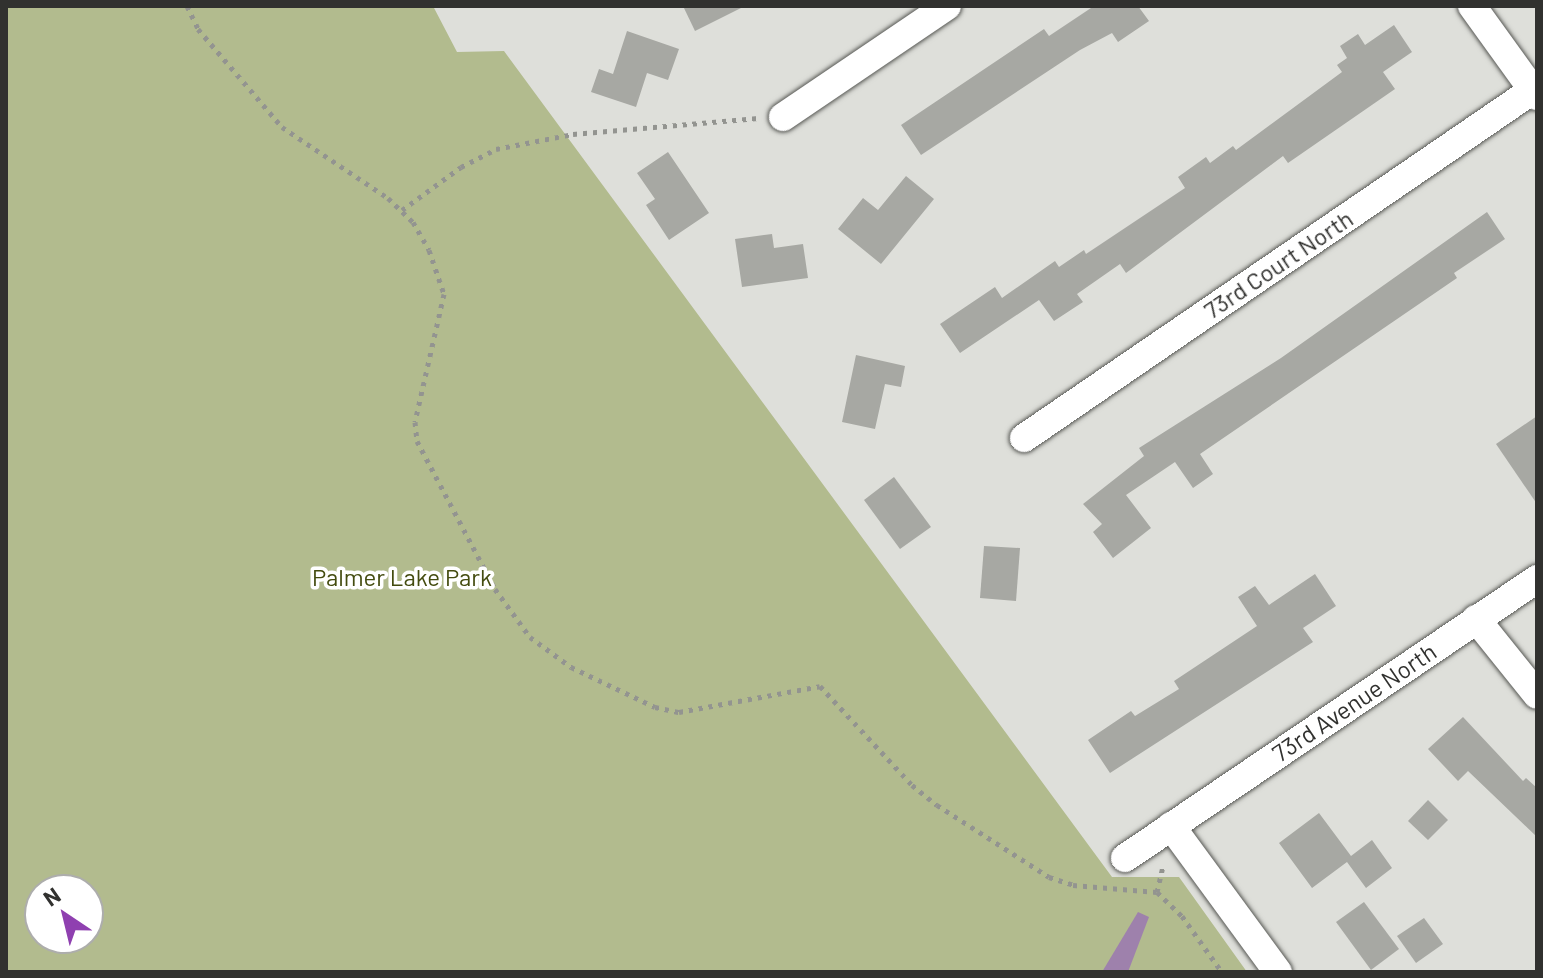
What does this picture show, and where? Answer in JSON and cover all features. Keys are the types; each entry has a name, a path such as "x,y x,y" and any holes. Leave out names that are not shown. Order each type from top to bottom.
{"street":[{"path":"783,117 947,6"},
{"path":"1472,6 1535,93"},
{"name":"73rd Court North","path":"1024,438 1535,93"},
{"name":"73rd Avenue North","path":"1125,858 1537,579"},
{"path":"1476,619 1537,695"},
{"path":"1171,826 1278,972"}],"path":[{"path":"187,6 198,29 291,136 402,210 429,250 444,294 415,422 417,441 495,589 530,637 571,667 655,707 679,712 820,686 912,785 937,805 1049,877 1073,885 1157,892 1182,916 1222,972"},
{"path":"402,210 461,167 496,149 573,134 783,117"}],"green space":[{"name":"Palmer Lake Park","path":"6,6 433,6 457,52 504,51 1112,877 1179,877 1247,972 6,972"}],"shaded area":[{"path":"1138,912 1149,917 1128,972 1102,972"}],"building":[{"path":"683,6 745,6 695,31"},
{"path":"1094,6 1138,6 1149,21 1118,42 1112,33 1080,50 921,155 901,125 1044,29 1049,36"},
{"path":"1394,25 1412,52 1383,72 1395,89 1288,163 1283,156 1126,273 1120,264 1077,294 1083,302 1054,321 1039,300 960,353 940,324 995,287 1002,298 1055,261 1059,267 1084,250 1086,254 1185,188 1178,177 1206,157 1210,163 1233,146 1236,150 1342,72 1337,65 1347,58 1340,46 1358,34 1365,45"},
{"path":"627,31 679,49 668,80 647,73 636,107 591,92 599,69 613,74"},
{"path":"668,152 709,213 669,240 646,205 655,199 637,173"},
{"path":"906,176 934,199 881,264 838,229 863,198 878,210"},
{"path":"1487,212 1505,239 1454,273 1457,278 1200,454 1213,474 1193,488 1175,462 1126,495 1151,528 1113,558 1093,532 1102,524 1083,504 1144,456 1139,448 1281,358"},
{"path":"772,234 774,248 803,244 808,278 742,287 735,239"},
{"path":"856,355 905,366 901,387 885,384 875,429 842,422"},
{"path":"1537,416 1537,504 1496,444"},
{"path":"894,477 931,527 900,549 864,500"},
{"path":"984,546 1020,548 1016,601 980,598"},
{"path":"1315,574 1336,606 1303,628 1313,642 1110,773 1088,740 1131,711 1135,716 1179,689 1174,681 1257,626 1238,597 1255,586 1269,605"},
{"path":"1463,717 1523,781 1526,778 1537,788 1537,837 1468,771 1458,781 1428,749"},
{"path":"1428,800 1448,820 1428,840 1408,821"},
{"path":"1319,813 1351,856 1372,840 1392,868 1366,888 1347,862 1312,888 1279,843"},
{"path":"1364,902 1399,949 1371,970 1336,922"},
{"path":"1424,918 1443,944 1416,963 1397,936"}]}
